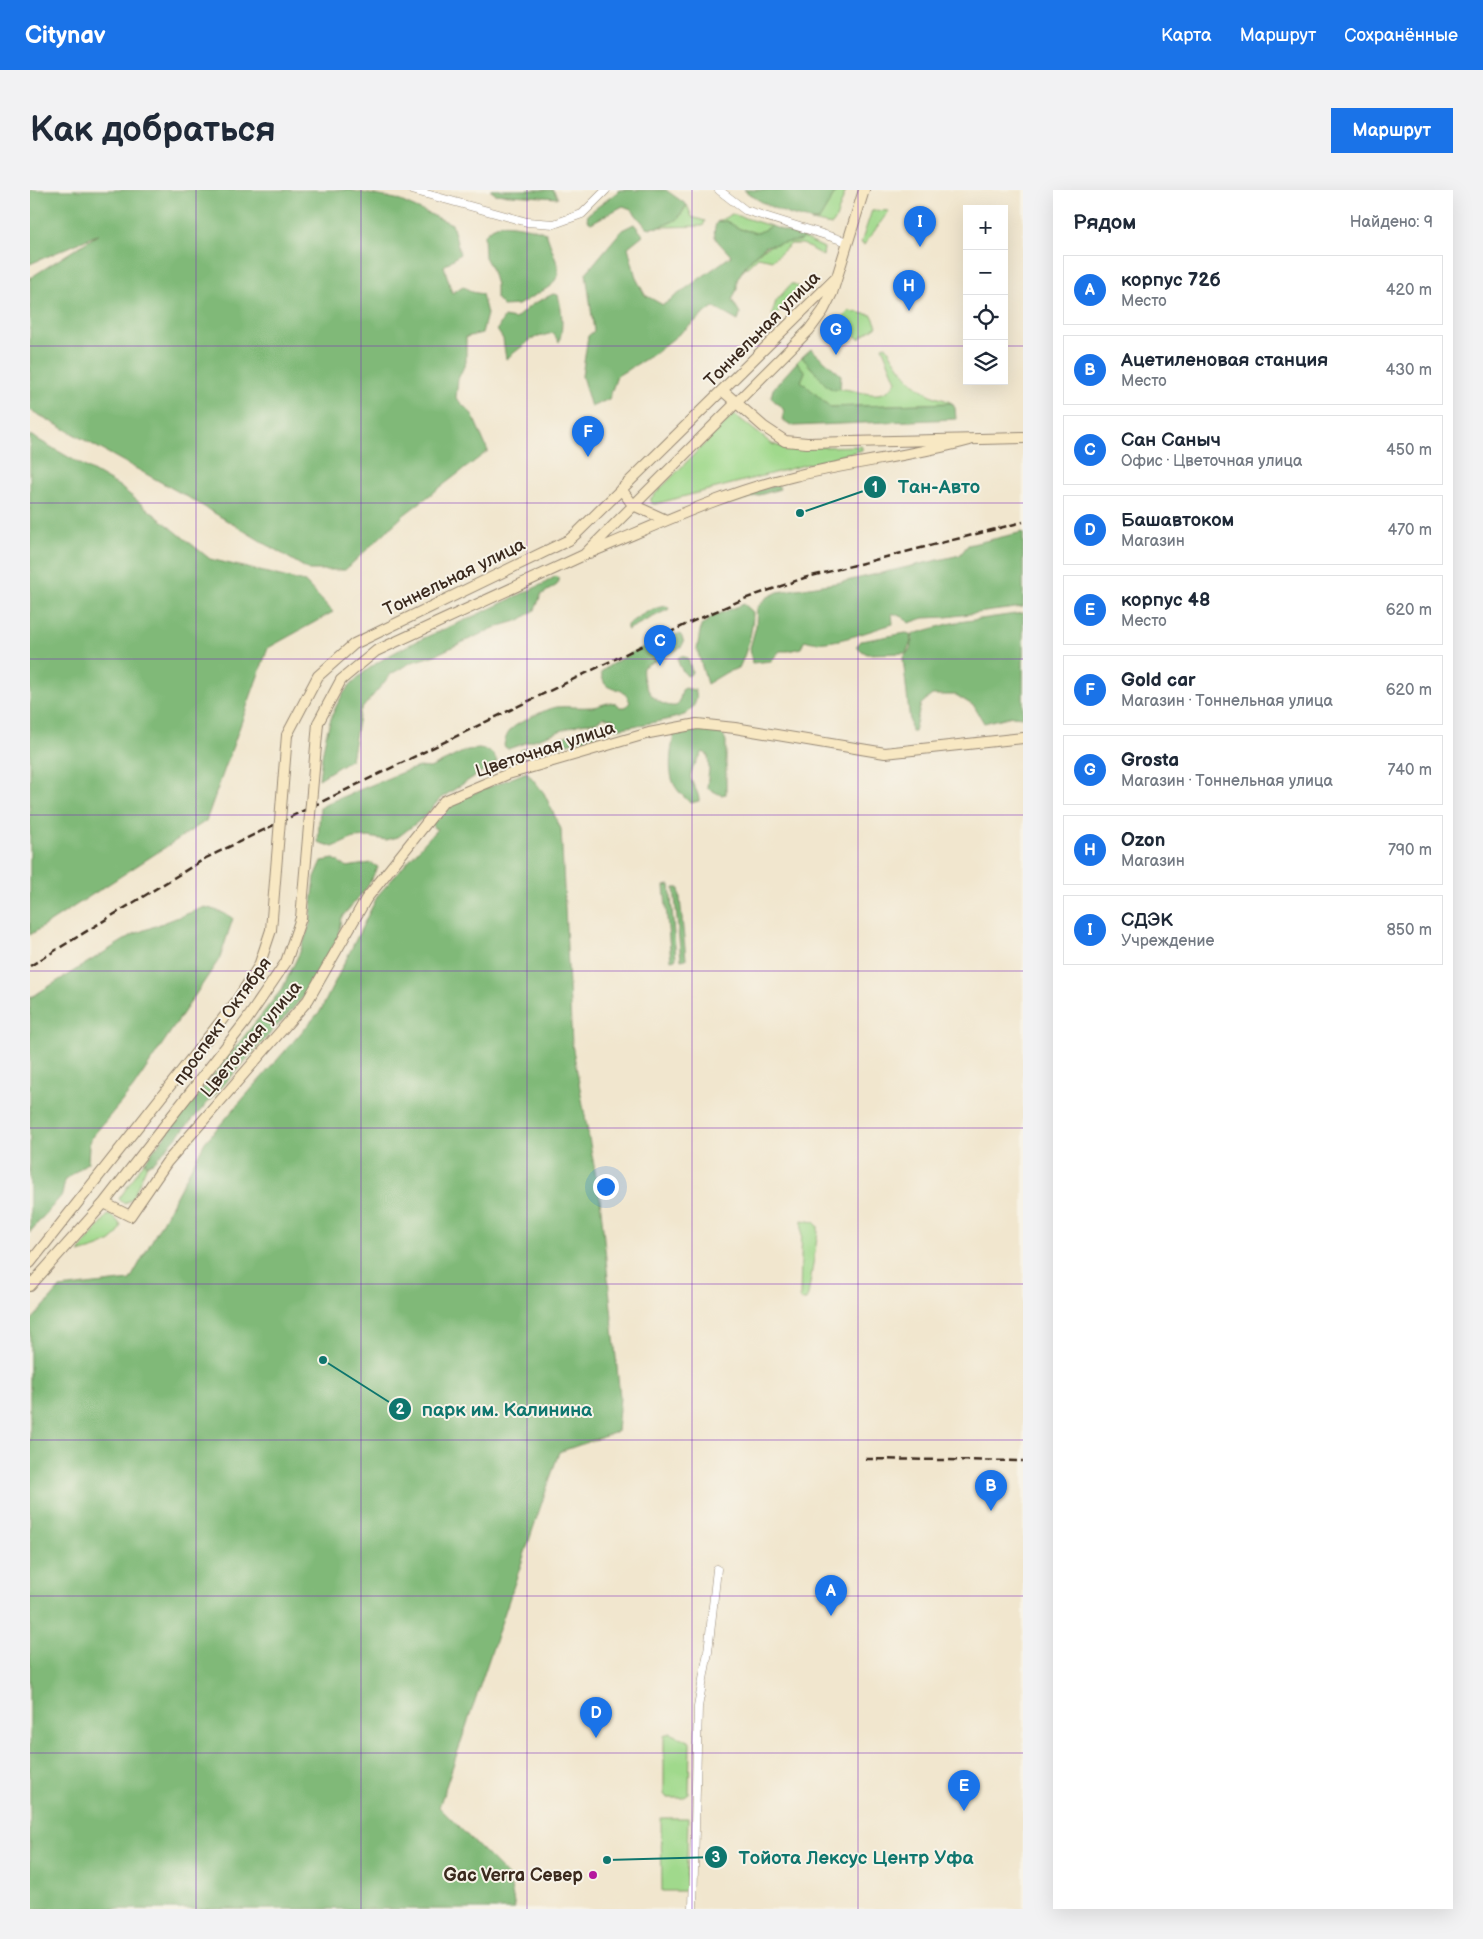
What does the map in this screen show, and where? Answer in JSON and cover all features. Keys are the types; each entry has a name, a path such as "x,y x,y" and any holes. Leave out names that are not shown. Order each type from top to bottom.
{"main road":[{"path":"836,278 864,190"},
{"name":"Тоннельная улица","path":"287,735 318,676 354,644 569,540 723,391 836,278"},
{"name":"Тоннельная улица","path":"318,722 341,680 376,651 584,555 809,330 823,311 836,278"},
{"path":"723,391 764,427 785,441 807,443 1023,438"},
{"path":"584,555 718,498 795,476 941,448 970,440"},
{"path":"621,489 633,505 666,520"},
{"name":"проспект Октября","path":"30,1286 104,1203 246,1021 286,962 301,918 318,722"},
{"name":"Цветочная улица","path":"104,1203 130,1216 168,1162 308,1000 366,899 444,801 508,774 649,733 697,724 735,728 885,754 1023,738"},
{"name":"проспект Октября","path":"30,1262 236,1002 259,966 271,930 287,735"}],"street":[{"path":"412,190 527,222 554,224 582,214 606,190"},
{"path":"719,190 745,210 848,242"},
{"path":"693,1909 698,1707 708,1652 717,1570"}],"green space":[{"path":"30,190 348,190 396,199 452,224 460,254 444,266 452,293 463,286 472,292 482,294 487,314 482,333 466,337 466,362 458,379 456,398 472,414 488,451 405,514 345,570 309,570 186,496 30,410 30,278 99,234 30,264"},
{"path":"490,190 553,190 558,198 495,194"},
{"path":"620,190 666,190 687,205 678,219 660,227 647,228 631,209 623,206 591,223 587,220 588,214"},
{"path":"744,190 837,190 819,220 810,220 780,211"},
{"path":"837,190 846,190 832,225 811,221 819,220"},
{"path":"687,205 692,217 705,221 703,226 660,227 678,219"},
{"path":"872,210 889,211 864,245 861,243"},
{"path":"732,214 771,226 758,233 740,229 726,221 717,222"},
{"path":"726,221 740,229 758,233 771,226 801,237 803,240 766,246 745,266 737,280 737,289 732,300 740,313 738,321 713,307 654,354 617,376 609,399 591,407 582,376 588,336 594,331 586,273 622,230 634,224 643,235 628,247 636,278 645,295 663,305 731,256 717,241 714,233 717,222"},
{"path":"501,224 535,229 546,233 558,266 558,276 551,286 518,305 503,306 496,298 496,285 491,268 485,257 484,235 492,228"},
{"path":"801,237 824,248 823,256 803,244 791,244 773,260 758,257 741,273 762,250 783,242 801,241"},
{"path":"791,284 801,288 774,317 772,314 776,301"},
{"path":"553,294 558,295 561,313 562,330 559,342 553,333 533,338 506,359 503,339 497,330 504,317 515,319 531,305"},
{"path":"849,311 872,315 877,326 859,339 839,322"},
{"path":"886,346 911,381 933,396 952,403 830,407 801,381 805,372 797,362 802,357 834,389 868,394 884,393 896,381 882,347"},
{"path":"811,349 841,375 840,388 834,390 827,386 802,357"},
{"path":"797,362 805,372 801,381 830,407 952,403 955,408 956,419 794,426 782,420 784,411 771,397 773,389"},
{"path":"734,414 772,444 785,448 861,446 862,450 655,504 651,503 651,498"},
{"path":"30,435 119,486 210,559 305,582 333,612 268,648 206,821 30,935"},
{"path":"778,485 780,489 724,505 723,500"},
{"path":"1023,532 1023,607 924,618 909,623 903,617 892,613 893,624 825,642 805,640 801,648 780,651 771,661 752,663 750,648 756,626 757,608 766,598 778,592 842,582 960,555 968,545"},
{"path":"556,576 559,579 557,585 541,595 535,610 520,620 496,627 435,655 412,662 391,674 360,711 351,759 319,779 322,754 332,716 344,693 363,673 413,643 543,584"},
{"path":"744,604 753,612 753,619 745,655 739,668 727,672 707,684 697,649 701,626 713,616"},
{"path":"667,606 669,609 627,630 627,625 641,615"},
{"path":"1023,613 1023,717 1012,716 984,723 974,706 956,695 932,695 921,704 914,731 911,731 903,658 910,649 913,634 952,623"},
{"path":"906,633 910,634 911,642 906,653 867,654 856,647 861,641"},
{"path":"680,634 683,645 643,667 643,674 644,681 651,694 669,706 676,706 679,703 682,690 685,688 695,690 695,703 686,714 615,729 613,719 604,717 596,722 580,724 508,749 504,746 507,735 515,726 552,708 592,707 610,703 626,707 630,702 627,696 620,690 608,687 603,680 601,672 639,649"},
{"path":"681,656 688,658 692,672 690,675 687,676 680,666 678,658"},
{"path":"591,728 597,731 597,735 521,758 518,755 521,750"},
{"path":"700,728 722,732 726,741 726,794 721,795 707,788 708,755 703,752 691,775 699,801 691,803 675,786 670,767 671,752 675,732"},
{"path":"479,749 491,752 497,762 441,798 423,818 398,837 386,840 369,837 354,838 333,847 318,842 320,808 330,802 403,772 419,767 430,768 467,750"},
{"path":"527,772 544,793 561,829 572,1044 600,1199 620,1397 617,1432 559,1452 439,1807 509,1877 515,1909 30,1909 30,1322 60,1288 130,1280 205,1142 321,1010 378,895 437,829 431,823 449,803"},
{"path":"334,859 347,867 371,863 378,867 366,889 341,918 338,937 307,993 153,1163 147,1165 145,1161 282,989 300,952 310,924 315,877 322,861"},
{"path":"670,885 676,959 671,960 664,886"},
{"path":"674,888 679,888 686,959 681,960"},
{"path":"205,907 233,918 220,958 133,1088 92,1137 89,1145 88,1162 65,1180 62,1195 30,1232 30,998 134,934"},
{"path":"145,1161 147,1165 132,1199 124,1204 119,1199"},
{"path":"108,1215 116,1219 121,1226 119,1232 110,1241 79,1253 82,1247"},
{"path":"802,1220 814,1222 818,1226 806,1300 800,1299"},
{"path":"670,1733 690,1743 689,1794 683,1798 667,1798 664,1794 664,1736"},
{"path":"661,1818 688,1818 686,1891 662,1891"}],"railway":[{"path":"30,966 206,858 689,623 744,599 804,578 1023,522"},
{"path":"865,1459 1023,1461"}],"place":[{"name":"СДЭК","path":"920,247"},
{"name":"Ozon","path":"909,311"},
{"name":"Grosta","path":"836,355"},
{"name":"Gold car","path":"588,457"},
{"name":"Тан-Авто","path":"800,513"},
{"name":"Сан Саныч","path":"660,666"},
{"name":"парк им. Калинина","path":"323,1360"},
{"name":"Ацетиленовая станция","path":"991,1511"},
{"name":"корпус 72б","path":"831,1616"},
{"name":"Башавтоком","path":"596,1738"},
{"name":"корпус 48","path":"964,1811"},
{"name":"Тойота Лексус Центр Уфа","path":"607,1860"},
{"name":"Gac Verra Север","path":"593,1875"}]}
